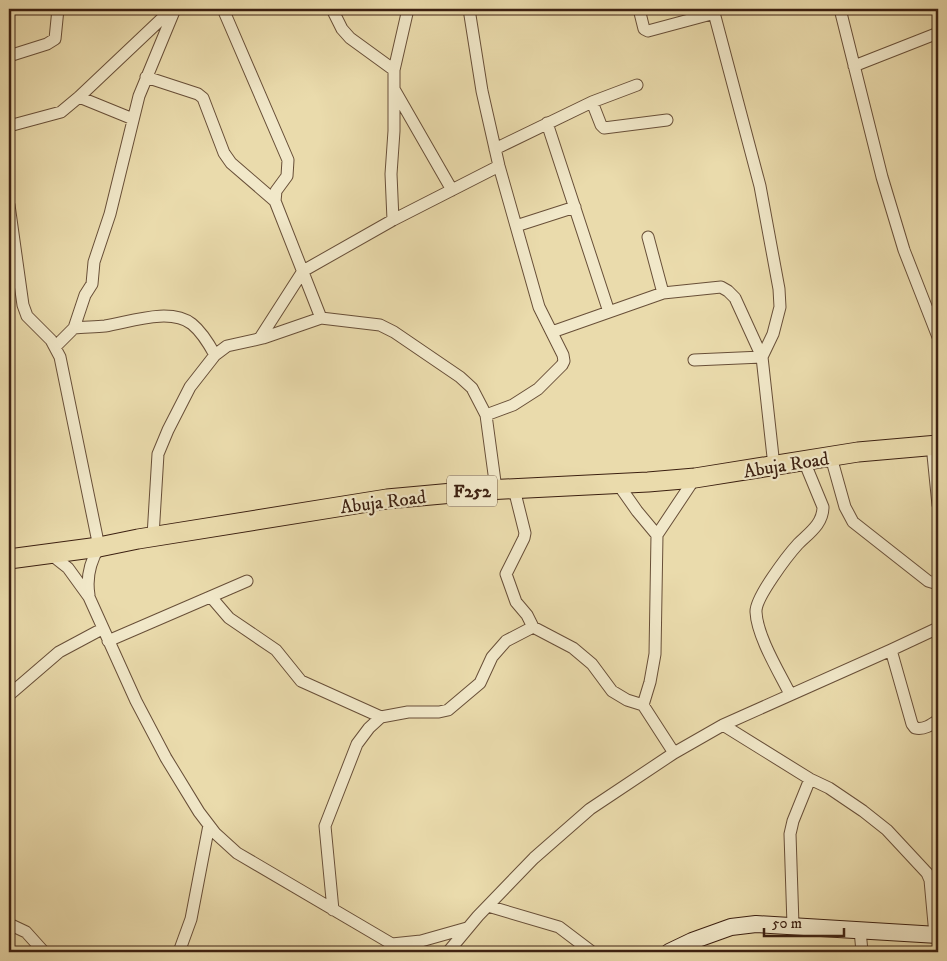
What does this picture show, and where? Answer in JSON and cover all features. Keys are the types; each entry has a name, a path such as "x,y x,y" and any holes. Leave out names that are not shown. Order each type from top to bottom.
{"main road":[{"name":"Abuja Road","path":"9,559 99,547 153,536 387,499 505,489 618,484 695,478 885,449 935,445"},
{"path":"669,952 692,941 731,927 756,924 937,935"}],"street":[{"path":"9,56 47,44 55,39 58,9"},
{"path":"55,347 74,328 85,295 92,284 94,262 110,214 139,96 174,9"},
{"path":"9,126 61,112 79,98 174,9"},
{"path":"223,9 288,160 287,176 276,191 275,201 321,318"},
{"path":"332,9 342,29 350,38 394,70"},
{"path":"393,220 391,174 394,131 394,70 408,9"},
{"path":"469,9 482,91 499,166 540,307 564,355 562,365 538,389 513,405 486,415"},
{"path":"639,9 644,29 648,31 714,11 760,186 779,289 780,307 772,334 762,357"},
{"path":"840,9 882,177 904,250 938,337"},
{"path":"854,66 938,33"},
{"path":"146,77 198,94 203,98 224,153 231,163 275,201"},
{"path":"495,149 592,102 637,86"},
{"path":"394,89 452,190"},
{"path":"79,98 133,118"},
{"path":"592,102 604,128 666,120"},
{"path":"547,123 609,312"},
{"path":"260,338 302,271 393,220 499,166"},
{"path":"9,205 22,306 27,316 51,340 60,357 99,547 93,557 89,571 87,584 89,597 136,701 166,758 209,825 237,853 395,948 467,928"},
{"path":"516,226 575,207"},
{"path":"648,237 663,293"},
{"path":"552,332 663,293 721,287 728,291 734,298 762,357 774,466"},
{"path":"74,328 105,326 148,317 176,317 191,323 205,337 215,355"},
{"path":"153,536 158,454 190,387 215,355 228,346 260,338 321,318 380,324 460,377 472,388 486,415 505,489 525,533 506,574 516,602 527,615 533,627 573,648 592,664 612,691 627,700 643,705 674,753"},
{"path":"694,360 762,357"},
{"path":"935,445 938,505"},
{"path":"831,457 845,506 854,522 928,581 938,584"},
{"path":"790,694 761,632 755,610 768,584 796,546 817,525 823,514 823,507 804,462"},
{"path":"643,705 650,682 655,654 657,536 695,478"},
{"path":"618,484 657,536"},
{"path":"49,553 68,568 89,597"},
{"path":"108,641 247,581"},
{"path":"211,597 228,618 276,650 301,680 381,717"},
{"path":"333,910 325,826 357,744 369,728 381,717 408,712 439,712 448,710 480,682 492,657 506,641 533,627"},
{"path":"448,952 467,928 534,858 590,809 674,753 723,725 938,628"},
{"path":"9,694 59,652 102,629"},
{"path":"891,650 912,724 915,728 920,729 928,727 938,720"},
{"path":"723,725 810,779 829,788 887,830 927,873 930,880 937,935"},
{"path":"793,925 790,834 793,821 810,779"},
{"path":"179,952 191,919 209,825"},
{"path":"488,906 559,927 592,952"},
{"path":"9,924 26,932 44,952"},
{"path":"860,930 862,952"}]}
